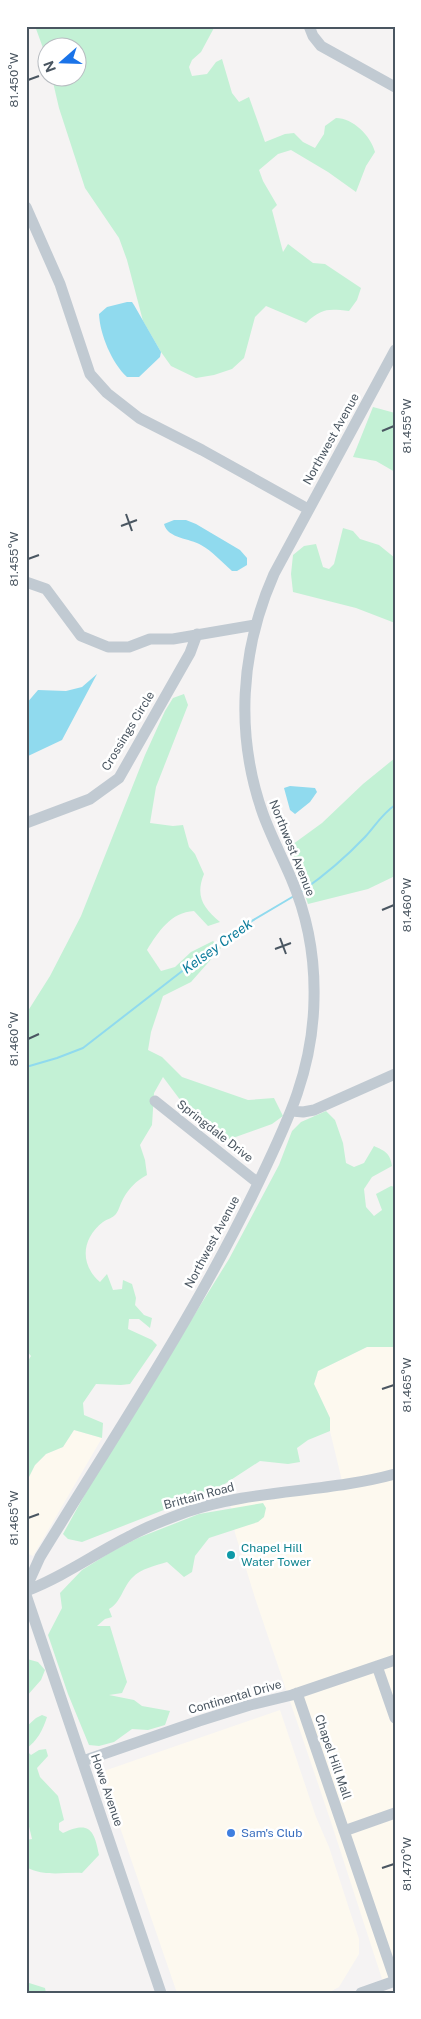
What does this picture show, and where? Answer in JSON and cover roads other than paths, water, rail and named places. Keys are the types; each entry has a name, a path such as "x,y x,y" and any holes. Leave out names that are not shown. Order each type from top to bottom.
{"street":[{"path":"309,26 321,46 395,87"},
{"path":"26,207 60,284 90,374 106,393 139,418 202,450 308,509"},
{"name":"Northwest Avenue","path":"26,1589 40,1557 213,1274 292,1111 307,1060 313,1022 314,998 311,953 297,892 264,816 252,779 248,757 244,697 248,660 255,625 274,574 395,350"},
{"path":"26,582 46,590 80,636 108,647 129,647 150,639 174,639 255,625"},
{"name":"Crossings Circle","path":"26,823 90,800 119,778 190,653 197,634"},
{"path":"292,1111 304,1112 314,1110 395,1074"},
{"name":"Springdale Drive","path":"155,1101 258,1183"},
{"name":"Brittain Road","path":"26,1589 62,1576 130,1536 187,1512 241,1499 354,1484 395,1474"},
{"name":"Howe Avenue","path":"26,1595 161,1993"},
{"name":"Continental Drive","path":"82,1761 233,1710 297,1693 395,1660"},
{"path":"377,1666 395,1718"},
{"name":"Chapel Hill Mall","path":"297,1693 395,1980"},
{"path":"344,1831 395,1813"},
{"path":"361,1993 395,1980"}],"water":[{"path":"132,302 161,352 160,357 139,377 127,377 116,364 108,348 100,322 99,314 107,307"},
{"path":"174,520 186,520 196,524 240,550 247,558 247,565 237,571 232,571 205,547 170,533 164,524"},
{"path":"97,674 62,740 26,757 26,704 38,690 66,691 82,687"},
{"path":"290,786 315,788 317,792 310,802 295,814 290,810 284,788"}],"waterway":[{"name":"Kelsey Creek","path":"302,891 343,859 386,812 395,805"},
{"name":"Kelsey Creek","path":"26,1067 83,1048 210,951 223,938 294,896"}],"place":[{"name":"Chapel Hill Water Tower","path":"231,1555"},
{"name":"Sam's Club","path":"231,1833"}]}
